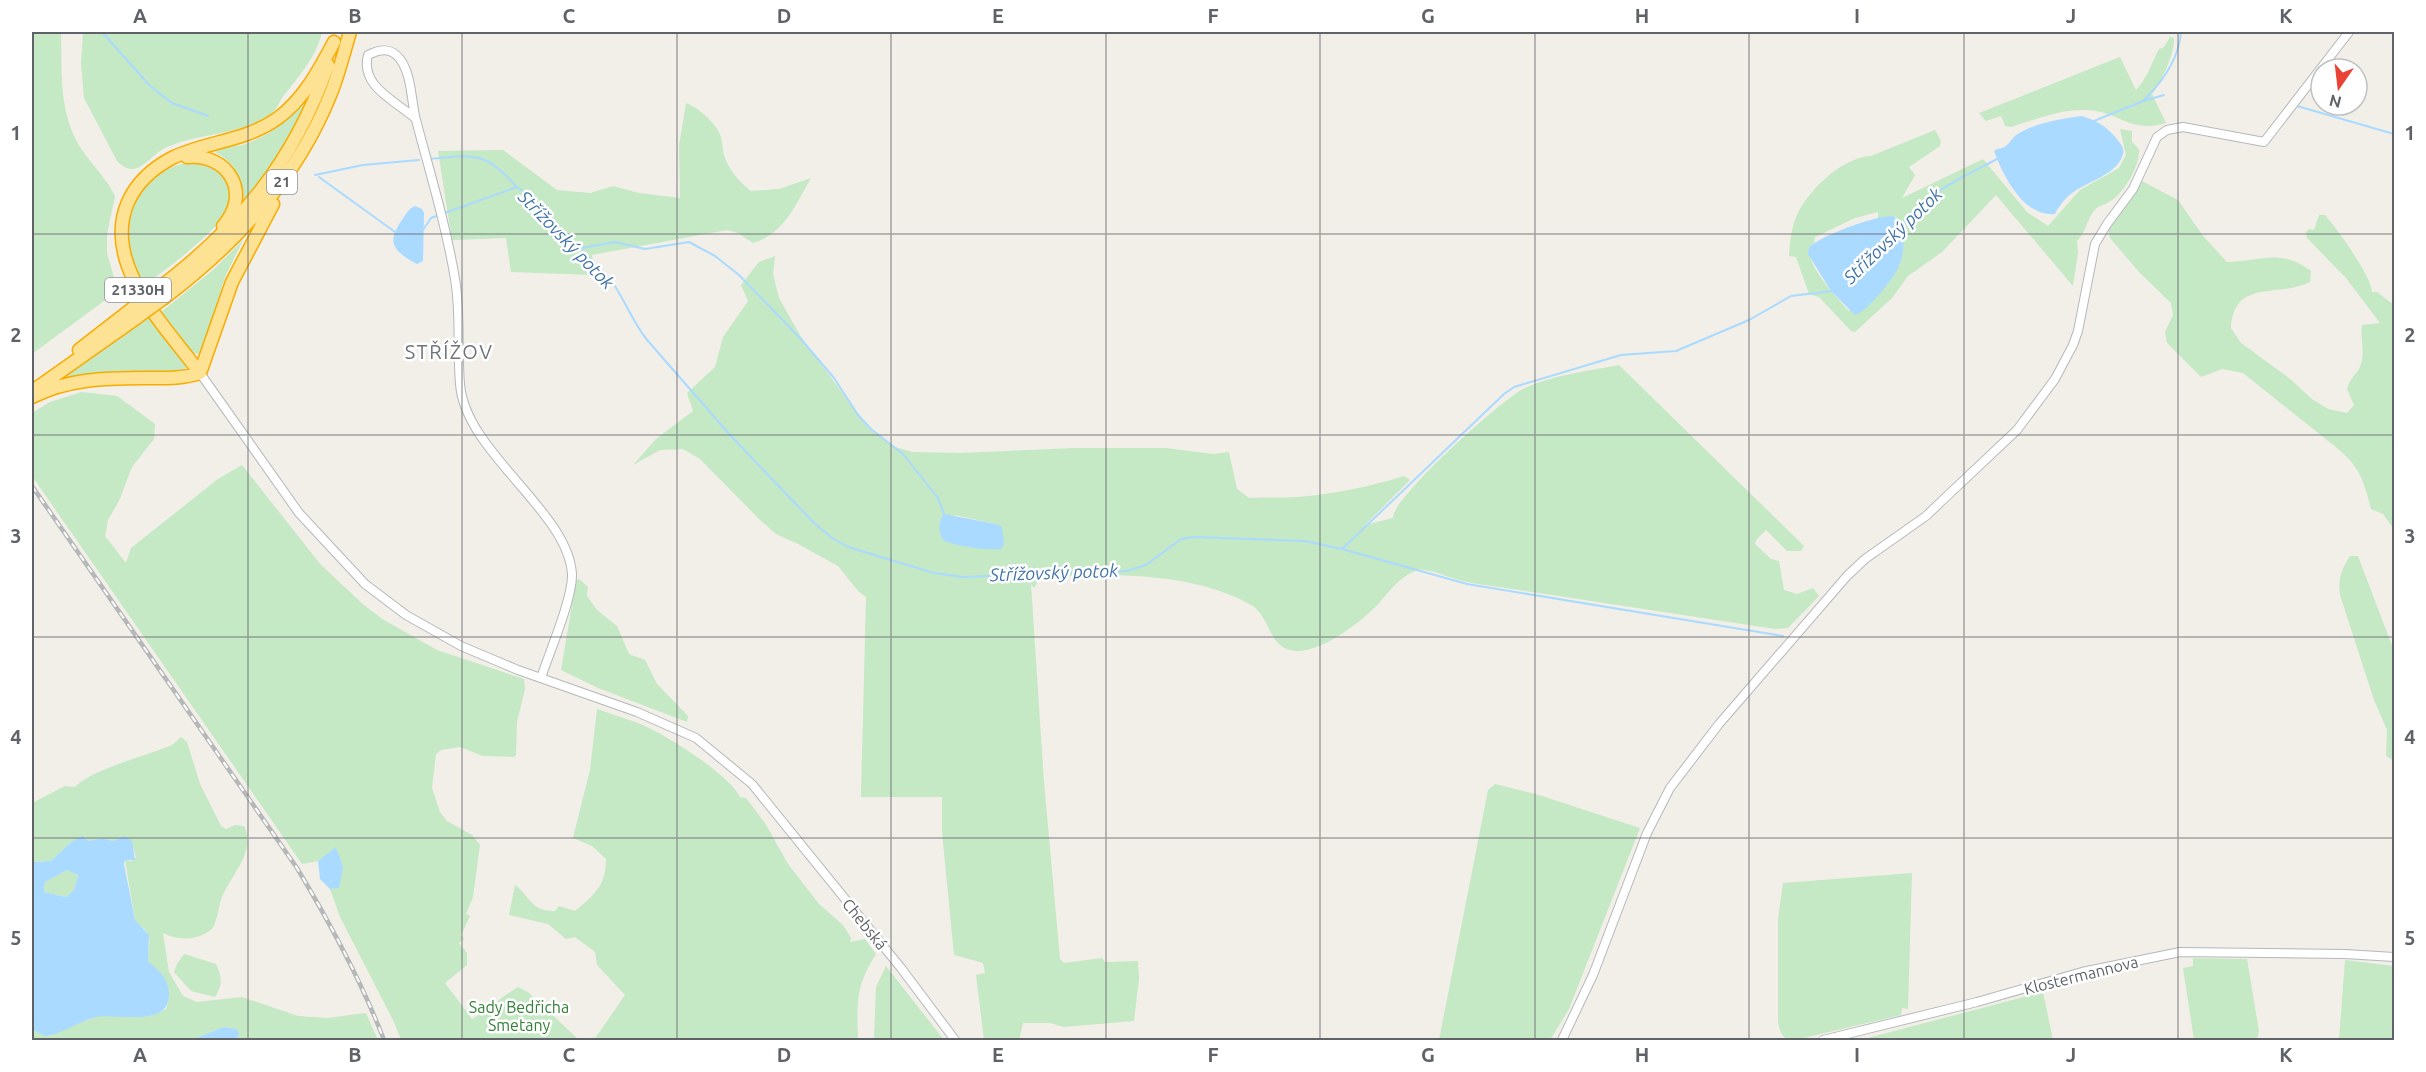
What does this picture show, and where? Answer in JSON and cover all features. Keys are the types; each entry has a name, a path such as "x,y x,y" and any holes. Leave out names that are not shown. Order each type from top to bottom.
{"highway":[{"name":"21","path":"159,291 213,260 266,203 292,168 331,94 350,32"},
{"name":"21","path":"160,165 183,154 239,138 277,119 296,103 308,87 335,37"},
{"name":"21","path":"32,391 102,330 136,312 238,219 284,160 303,127 319,90 335,37"},
{"name":"21","path":"159,291 227,222 234,208 236,193 227,171 206,157 185,157 160,165"},
{"name":"21330H","path":"160,165 134,191 122,224 122,246 137,288 200,373"},
{"path":"32,397 64,384 117,379 187,377 200,373 232,282 292,168"}],"street":[{"path":"1562,1041 1593,975 1647,833 1670,788 1719,724 1847,576 1865,559 1926,516 2017,430 2055,379 2073,345 2095,244 2106,224 2133,189 2157,138 2167,130 2183,127 2264,142 2349,32"},
{"path":"415,118 370,80 365,67 368,55 379,50 389,50 399,57 405,68 455,281 460,387 466,407 491,449 552,528 569,560 571,586 541,678"},
{"name":"21330H","path":"200,373 299,513 365,584 406,615 461,646 541,678"},
{"name":"Chebská","path":"541,678 637,712 696,738 752,784 907,976 956,1041"},
{"name":"Klostermannova","path":"1823,1041 1977,1002 2082,972 2180,952 2345,954 2394,957"}],"green space":[{"path":"32,32 61,32 62,86 70,125 79,146 115,196 107,234 107,253 117,288 108,298 32,354"},
{"path":"83,32 322,32 311,59 272,113 247,126 167,147 142,165 131,169 117,161 84,98 81,64"},
{"path":"2170,37 2174,38 2174,44 2170,59 2152,94 2166,123 2142,126 2096,111 2076,110 2047,115 2011,127 2005,126 2001,116 1986,121 1979,113 2120,57 2136,90 2146,76 2159,49 2164,47"},
{"path":"311,92 280,152 241,206 240,181 237,174 229,162 215,152 242,145 263,136 288,117"},
{"path":"686,103 701,112 714,125 720,134 724,155 730,168 751,191 779,189 811,178 788,217 764,239 753,243 738,233 727,230 592,255 594,275 511,272 506,238 452,240 438,151 503,150 557,190 590,193 613,186 639,193 680,198 679,146"},
{"path":"2120,129 2132,131 2132,142 2139,149 2137,163 2120,193 2093,212 2077,241 2078,253 2073,286 1996,195 1942,252 1908,276 1892,298 1855,332 1851,331 1819,297 1809,294 1796,257 1789,256 1790,240 1797,215 1809,195 1828,176 1849,162 1871,156 1935,130 1941,141 1940,146 1909,167 1915,175 1902,198 1983,159 2027,212 2048,226 2080,190 2119,168 2126,155","holes":["1878,212 1878,218 1893,216 1897,218 1902,249 1900,265 1849,311 1817,272 1809,254 1809,247 1814,243 1815,237 1855,218"]},
{"path":"191,162 211,166 220,171 230,192 228,208 213,229 201,240 174,263 142,285 128,245 127,230 134,202 142,190 163,171"},
{"path":"2138,179 2178,200 2203,236 2227,262 2280,258 2300,264 2311,271 2310,282 2298,287 2260,292 2240,302 2234,312 2231,328 2241,343 2328,409 2347,413 2354,405 2347,389 2362,359 2362,325 2380,323 2346,278 2307,238 2306,232 2309,229 2314,230 2319,215 2325,215 2345,241 2366,275 2372,292 2377,292 2394,305 2394,529 2383,514 2371,509 2360,475 2337,448 2243,373 2222,369 2201,377 2167,343 2165,332 2173,315 2171,303 2139,272 2110,238 2108,228"},
{"path":"243,240 225,277 203,349 199,354 192,353 161,312 213,270"},
{"path":"775,256 773,274 779,298 801,337 869,429 895,447 913,452 960,453 1075,448 1166,448 1213,454 1229,452 1237,489 1249,498 1324,494 1364,487 1404,476 1410,480 1365,525 1393,518 1397,507 1428,471 1495,410 1525,388 1559,377 1619,365 1804,546 1801,551 1787,551 1766,530 1756,540 1755,544 1771,559 1779,561 1784,590 1797,594 1813,588 1819,596 1788,628 1775,629 1476,584 1419,570 1403,578 1374,609 1342,634 1318,646 1296,651 1280,645 1258,610 1251,605 1228,594 1202,586 1176,580 1120,575 1040,578 1034,588 1031,584 1044,782 1060,959 1064,963 1102,958 1105,962 1138,961 1139,979 1134,1021 1063,1027 1050,1023 1023,1023 1019,1040 984,1040 976,975 985,973 983,963 954,955 942,832 942,797 861,797 866,597 858,591 838,566 776,534 700,459 683,449 660,450 633,465 656,439 693,411 687,393 715,367 723,337 748,301 741,285 759,262","holes":["955,515 996,524 996,549 970,547 944,541"]},
{"path":"152,316 187,364 184,372 122,373 62,378"},
{"name":"Sady Bedřicha Smetany","path":"82,392 117,396 155,424 154,439 132,467 119,501 108,520 105,536 126,563 131,548 218,479 242,465 321,565 365,606 384,620 437,650 524,679 525,689 517,722 516,755 514,757 483,756 460,747 441,750 436,754 432,788 440,812 447,821 472,835 480,845 473,897 466,914 470,916 461,935 464,939 459,943 467,953 467,965 445,983 472,1019 518,987 528,992 579,1040 401,1040 340,917 330,889 339,888 337,848 318,861 302,864 32,476 32,413 50,402"},
{"path":"2350,556 2358,556 2394,651 2394,761 2386,756 2387,730 2374,700 2340,595 2341,575"},
{"path":"579,579 588,587 587,596 597,610 617,626 629,654 645,660 657,684 688,716 687,722 598,688 561,670 576,581"},
{"path":"597,709 634,721 655,731 688,751 725,779 740,797 746,798 765,823 788,864 819,904 843,925 851,938 850,942 865,939 876,954 861,986 857,1016 858,1040 594,1040 625,995 597,965 595,952 575,937 566,939 548,924 509,915 515,885 541,909 555,911 559,906 575,911 594,894 604,876 606,859 592,846 573,838 590,770"},
{"path":"181,737 187,742 200,784 221,826 226,829 235,825 244,826 247,835 245,854 222,897 212,929 200,936 188,939 163,933 169,972 183,996 197,1002 242,997 298,1016 327,1018 366,1013 378,1040 237,1040 239,1033 232,1028 224,1027 191,1040 32,1040 32,1029 49,1036 99,1016 147,1016 166,1009 169,995 166,982 148,962 148,934 135,920 125,860 132,861 136,857 131,841 125,836 113,841 102,838 89,841 85,837 71,842 51,861 32,862 32,803 65,786 75,787 94,774 172,745"},
{"path":"1495,784 1539,795 1640,828 1569,1009 1550,1040 1439,1040 1488,790"},
{"path":"67,870 78,875 74,890 66,897 44,892 45,882"},
{"path":"1912,873 1908,1009 1902,1008 1901,1015 1795,1040 1785,1038 1778,1022 1778,919 1783,883"},
{"path":"184,954 216,964 221,980 215,997 191,991 174,972"},
{"path":"2193,958 2247,959 2259,1031 2257,1040 2194,1040 2183,968 2193,966"},
{"path":"2345,960 2394,966 2394,1040 2339,1040"},
{"path":"886,966 944,1040 874,1040 876,987"},
{"path":"2043,992 2053,1040 1860,1040"}],"water":[{"path":"2082,116 2101,124 2116,138 2123,150 2120,161 2109,172 2069,195 2055,214 2033,209 2016,193 1994,151 2010,143 2016,135 2031,127"},
{"path":"415,206 422,209 424,213 423,261 417,264 398,251 393,241 397,228 407,212"},
{"path":"1893,216 1901,222 1903,227 1901,262 1880,294 1855,315 1831,291 1808,254 1809,247 1849,227 1873,219"},
{"path":"944,514 1002,527 1004,544 1001,549 987,549 944,541 940,527"},
{"path":"82,836 89,841 102,838 113,841 125,836 132,841 135,860 125,860 124,864 135,920 149,935 148,961 165,980 169,995 167,1005 161,1012 140,1017 97,1017 45,1036 32,1029 32,862 51,861 71,842","holes":["67,870 78,875 74,890 66,897 44,892 45,882"]},
{"path":"336,847 343,867 339,888 330,889 320,879 318,861"},
{"path":"224,1027 236,1029 239,1033 237,1040 191,1040"}],"waterway":[{"name":"Střížovský potok","path":"102,32 150,86 172,103 208,116"},
{"path":"2145,99 2169,68 2177,51 2181,32"},
{"name":"Střížovský potok","path":"2094,121 2164,95"},
{"name":"Střížovský potok","path":"2297,106 2394,134"},
{"path":"430,159 458,156 479,158 496,167 517,187"},
{"name":"Střížovský potok","path":"1902,226 1935,194 1999,158"},
{"path":"315,175 363,165 419,160"},
{"name":"Střížovský potok","path":"319,177 395,232"},
{"name":"Střížovský potok","path":"423,230 431,218 517,187 528,195 610,279 648,341 730,435 813,522 832,538 848,547 934,573 963,577 1127,571 1146,565 1181,539 1193,537 1305,541 1342,549 1514,387 1621,355 1676,351 1749,320 1791,296 1832,291"},
{"path":"582,248 615,242 645,249 689,242 715,256 739,275 800,338 834,378 858,415 871,429 903,454 938,498 944,514"},
{"path":"1342,549 1467,584 1783,636"}],"railway":[{"path":"32,486 297,868 344,952 384,1040"}],"district":[{"name":"STŘÍŽOV","path":"449,352"}]}
